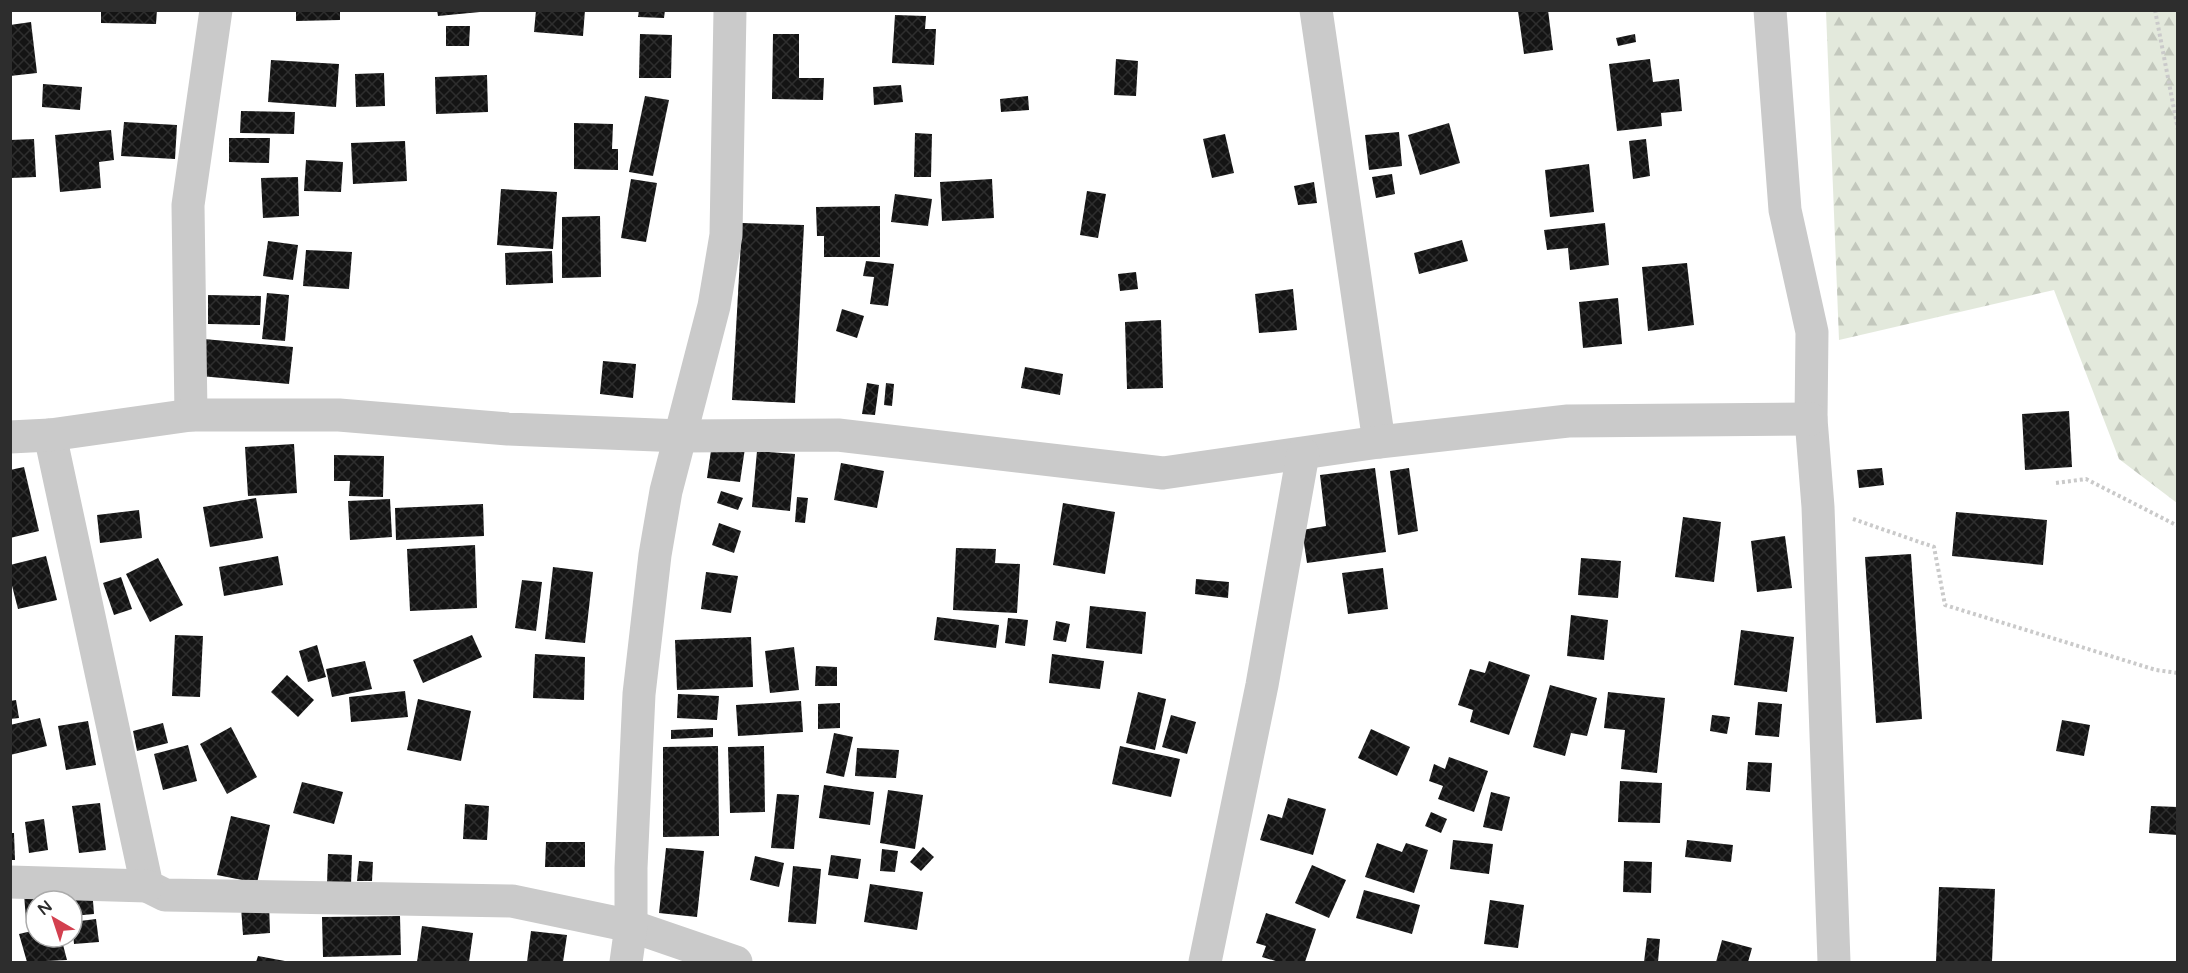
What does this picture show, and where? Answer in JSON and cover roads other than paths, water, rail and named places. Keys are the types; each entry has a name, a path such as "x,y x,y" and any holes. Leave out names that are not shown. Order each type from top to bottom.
{"street":[{"path":"191,415 188,205 216,10"},
{"path":"626,963 631,926 639,694 655,555 666,491 714,306 726,235 730,10"},
{"path":"1316,10 1379,442"},
{"path":"1770,10 1785,210 1812,332 1811,419 1818,507 1834,963"},
{"path":"10,437 50,435 191,415 339,415 508,429 681,436 838,435 1163,473 1379,442 1568,421 1811,419"},
{"path":"50,435 147,886"},
{"path":"1204,963 1262,685 1303,454"},
{"path":"10,882 147,886 165,895 512,901 631,926 736,963"}]}
